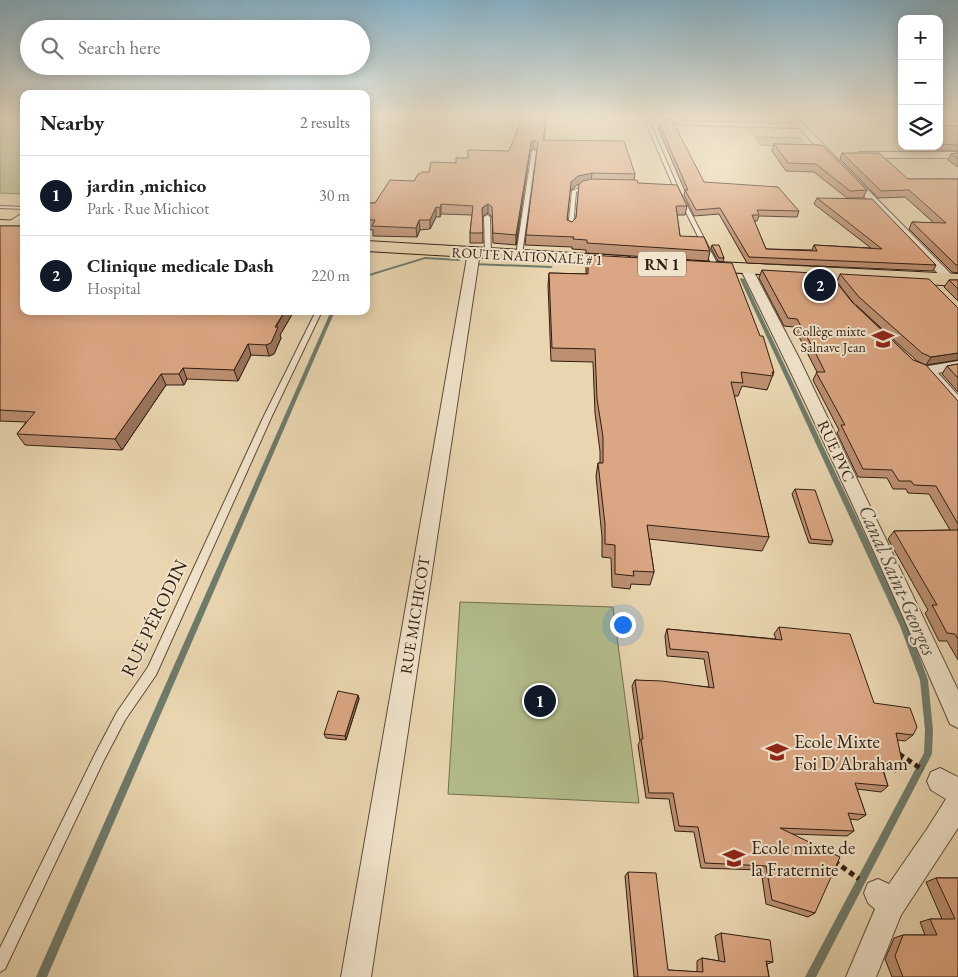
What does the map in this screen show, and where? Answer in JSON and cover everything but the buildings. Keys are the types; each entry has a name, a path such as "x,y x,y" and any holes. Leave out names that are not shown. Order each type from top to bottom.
{"main road":[{"name":"ROUTE NATIONALE # 1","path":"370,246 637,262"},
{"name":"RN 1","path":"676,264 829,277 944,283"}],"street":[{"path":"834,162 944,283"},
{"name":"RUE MICHICOT","path":"356,977 481,253"},
{"name":"RUE PVC","path":"747,270 792,358 921,632 958,716"},
{"path":"958,365 925,369 958,404"},
{"path":"861,977 884,899 937,839 958,803"}],"lane":[{"path":"519,256 532,162"},
{"path":"665,162 716,267"},
{"path":"570,228 574,191 580,187 591,185"},
{"path":"666,187 676,188"},
{"path":"0,207 20,208"},
{"path":"481,253 487,217"},
{"name":"RUE PÉRODIN","path":"0,964 100,756 122,716 152,671 267,418 317,315"}],"path":[{"path":"896,752 907,760"},
{"path":"831,858 884,899"}],"green space":[{"path":"0,162 20,162 20,194 0,193"},
{"path":"460,602 613,607 639,803 448,794"}],"waterway":[{"path":"370,275 425,258 459,260"},
{"path":"473,264 551,267"},
{"name":"Canal Saint-Georges","path":"742,279 904,626 924,680 929,730 928,754 810,977"},
{"path":"41,977 331,315"}],"place":[{"name":"Clinique medicale Dash","path":"820,285"},
{"name":"Collège mixte Salnave Jean","path":"883,339"},
{"name":"jardin ,michico","path":"540,701"},
{"name":"Ecole Mixte Foi D'Abraham","path":"777,752"},
{"name":"Ecole mixte de la Fraternite","path":"734,858"}]}
